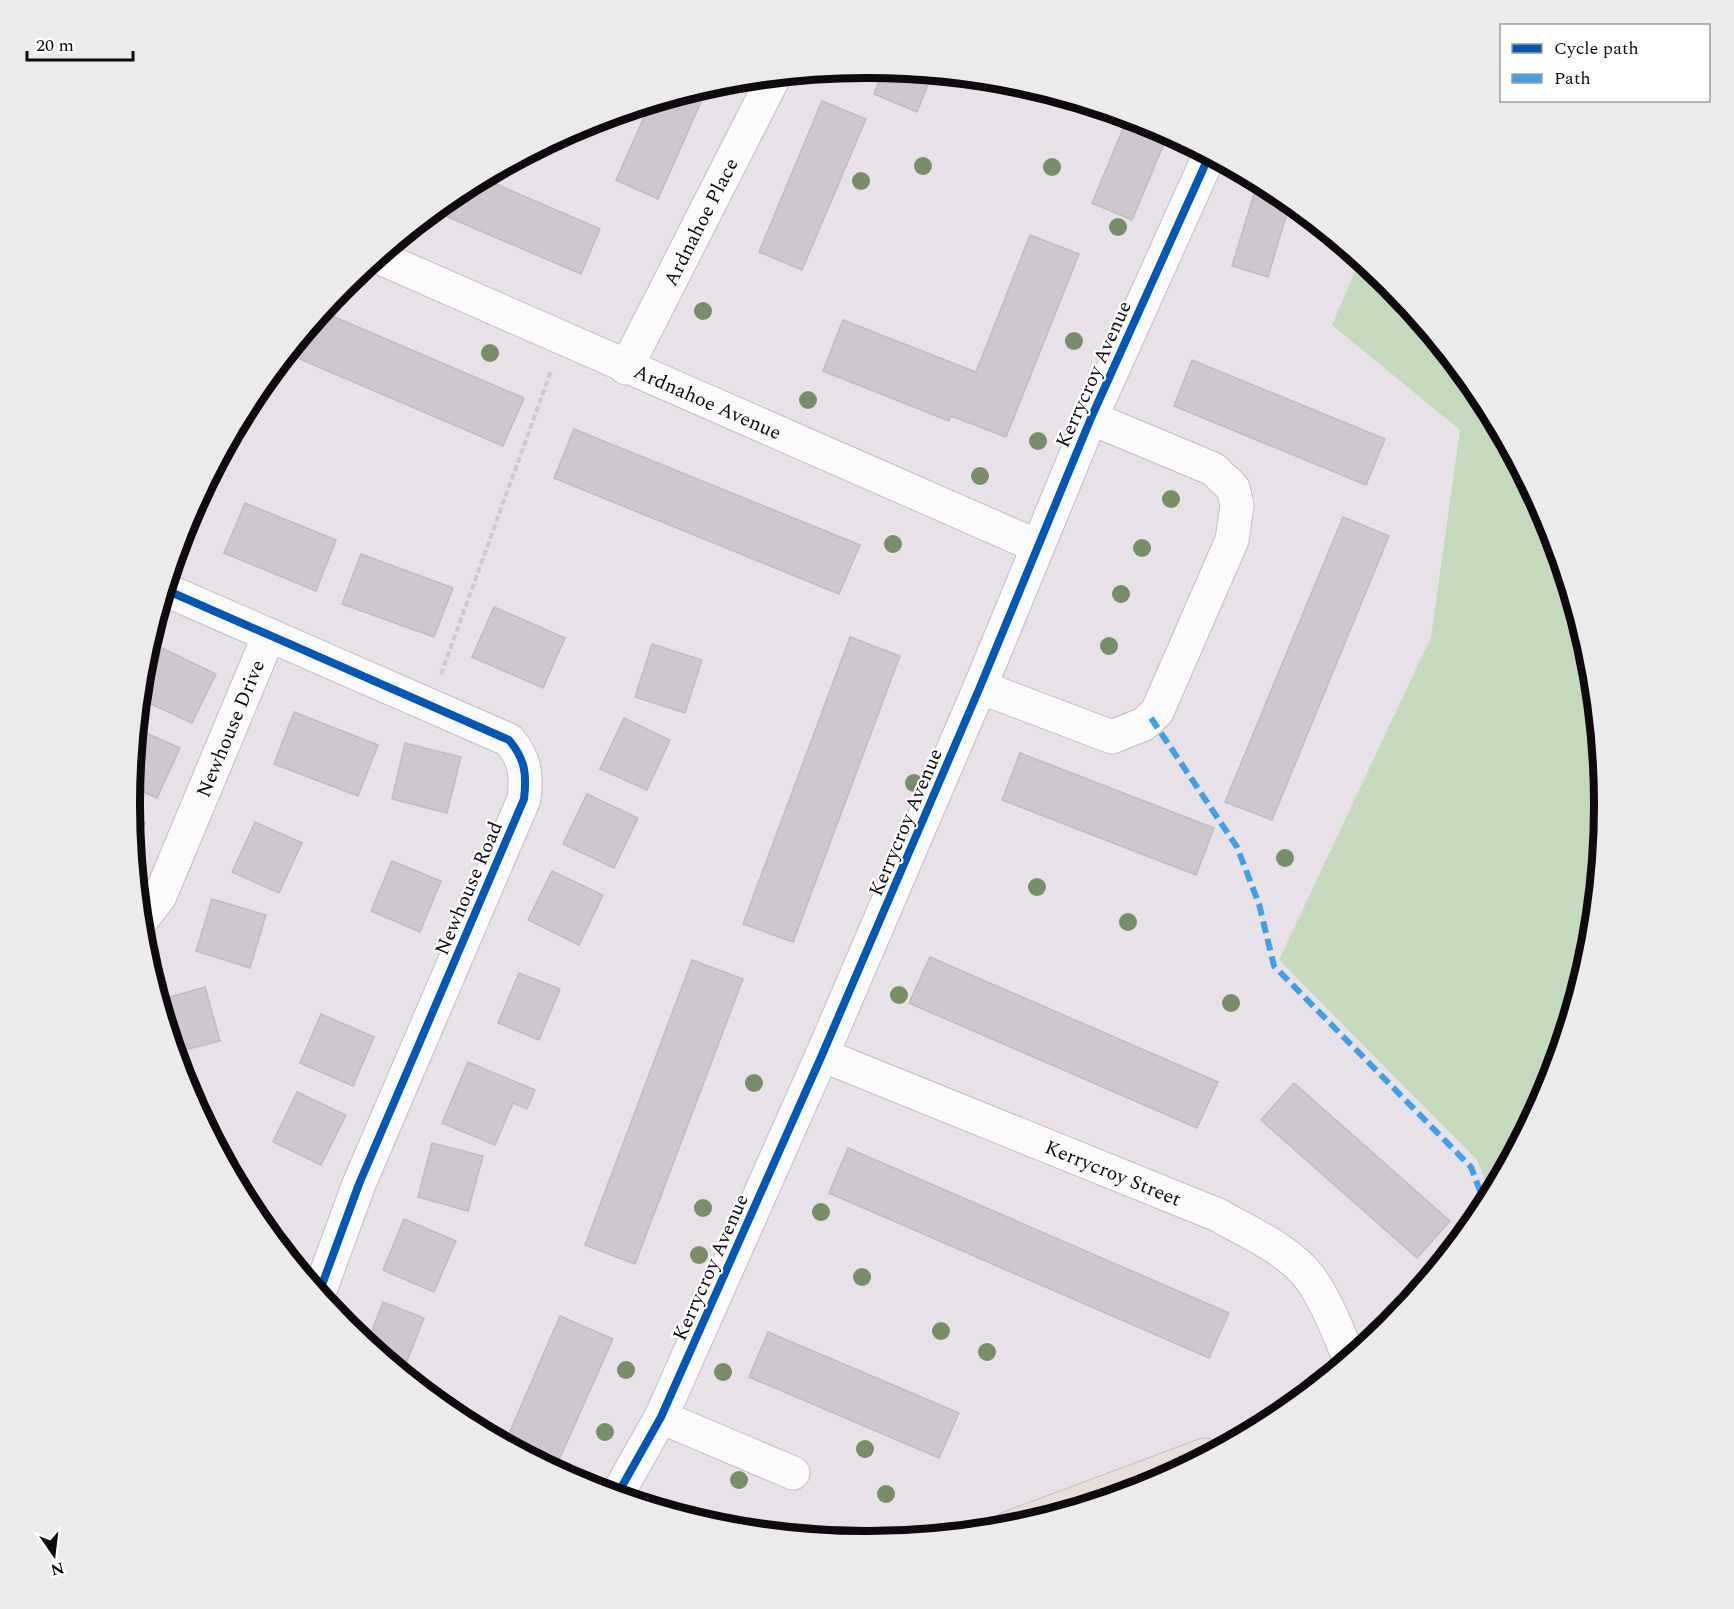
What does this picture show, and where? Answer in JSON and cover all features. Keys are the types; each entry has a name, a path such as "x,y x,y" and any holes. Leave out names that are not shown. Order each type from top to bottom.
{"street":[{"name":"Ardnahoe Place","path":"626,368 770,84"},
{"name":"Kerrycroy Avenue","path":"621,1488 661,1417 822,1055 980,687 1091,418 1206,162"},
{"name":"Ardnahoe Avenue","path":"386,260 626,368 1037,546"},
{"name":"Kerrycroy Avenue","path":"980,687 1112,737 1144,724 1157,712 1232,540 1237,505 1233,488 1213,470 1091,418"},
{"name":"Newhouse Drive","path":"149,911 160,896 268,635 172,593"},
{"name":"Newhouse Road","path":"268,635 509,740 521,754 527,776 525,799 359,1184 322,1285"},
{"name":"Kerrycroy Street","path":"822,1055 1218,1215 1274,1246 1309,1277 1331,1316 1346,1351"},
{"path":"661,1417 793,1473"}],"path":[{"path":"430,705 562,339"}],"green space":[{"path":"1357,268 1413,325 1443,362 1471,401 1519,483 1555,571 1580,663 1592,757 1594,804 1592,852 1580,946 1569,993 1538,1083 1519,1126 1487,1183 1477,1160 1279,960 1431,637 1460,430 1332,325"}],"building":[{"path":"880,79 929,81 917,112 874,94"},
{"path":"703,97 658,199 616,180 646,113"},
{"path":"822,101 866,119 802,270 759,252"},
{"path":"1124,126 1165,142 1132,220 1092,203"},
{"path":"492,182 600,229 581,274 443,215"},
{"path":"1254,194 1270,200 1287,212 1268,277 1232,266"},
{"path":"1030,235 1079,254 1006,437 951,416 949,421 823,371 843,320 976,372"},
{"path":"330,315 524,398 503,446 295,357"},
{"path":"1192,360 1385,439 1366,485 1174,406"},
{"path":"574,429 860,545 839,594 554,478"},
{"path":"214,488 194,539 192,538 196,526"},
{"path":"245,503 336,540 316,591 224,553"},
{"path":"1343,517 1389,536 1272,820 1225,802"},
{"path":"361,554 453,588 434,637 342,604"},
{"path":"494,607 565,638 543,688 472,657"},
{"path":"850,637 900,656 793,942 743,924"},
{"path":"652,644 702,660 685,713 635,697"},
{"path":"162,648 216,674 192,723 148,703 153,668"},
{"path":"294,712 378,745 358,796 274,764"},
{"path":"624,718 670,740 647,790 600,769"},
{"path":"145,732 180,748 157,798 141,791"},
{"path":"405,743 461,757 447,813 392,799"},
{"path":"1020,753 1214,828 1196,875 1002,800"},
{"path":"587,794 638,818 614,868 563,844"},
{"path":"141,821 145,823 141,832"},
{"path":"255,822 302,843 279,893 232,872"},
{"path":"392,861 441,881 420,932 371,911"},
{"path":"552,871 603,895 579,945 528,920"},
{"path":"212,899 266,915 250,968 196,951"},
{"path":"930,957 1218,1082 1197,1128 909,1003"},
{"path":"692,960 743,979 635,1264 585,1245"},
{"path":"519,973 560,989 539,1040 498,1023"},
{"path":"205,987 220,1041 184,1050 167,998"},
{"path":"321,1014 374,1037 353,1086 300,1063"},
{"path":"468,1062 535,1090 527,1109 513,1103 495,1145 442,1123"},
{"path":"1294,1083 1450,1221 1417,1258 1261,1120"},
{"path":"297,1092 346,1115 321,1165 273,1142"},
{"path":"432,1143 483,1156 468,1211 418,1197"},
{"path":"848,1148 1229,1313 1209,1358 829,1193"},
{"path":"404,1219 456,1241 434,1292 383,1270"},
{"path":"383,1302 424,1318 405,1365 370,1334"},
{"path":"560,1316 613,1339 558,1462 508,1436"},
{"path":"768,1332 959,1413 939,1458 749,1377"}],"marked path":[{"path":"1151,718 1237,847 1259,904 1274,966 1471,1167 1481,1193"}],"cycle path":[{"path":"621,1488 661,1417 822,1055 980,687 1091,418 1206,162"},
{"path":"172,593 509,740 519,754 524,767 524,799 359,1184 322,1285"}]}
